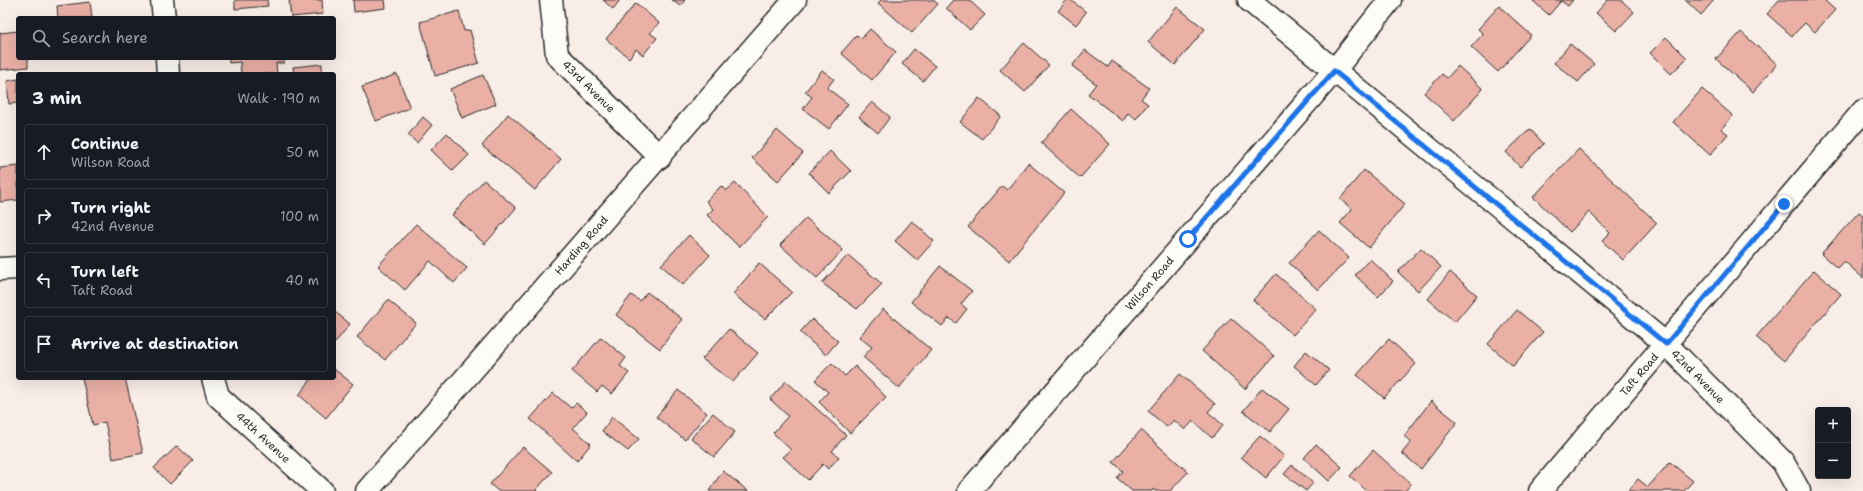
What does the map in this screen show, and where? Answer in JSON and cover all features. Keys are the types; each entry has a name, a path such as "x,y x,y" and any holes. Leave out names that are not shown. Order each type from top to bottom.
{"street":[{"path":"162,0 164,16"},
{"name":"43rd Avenue","path":"551,0 557,55 660,158"},
{"name":"Harding Road","path":"367,491 660,158 796,0"},
{"name":"42nd Avenue","path":"1249,0 1666,344 1783,462 1799,491"},
{"name":"Wilson Road","path":"969,491 1334,71 1390,0"},
{"path":"167,60 168,72"},
{"name":"Taft Road","path":"1540,491 1863,111"},
{"path":"0,269 16,268"},
{"name":"44th Avenue","path":"214,380 218,396 322,491"}],"building":[{"path":"235,0 267,0 268,6 235,9"},
{"path":"289,0 322,0 323,14 291,16"},
{"path":"353,0 385,0 386,8 354,12"},
{"path":"603,0 620,0 613,9"},
{"path":"672,0 685,0 680,6"},
{"path":"881,0 933,0 938,4 912,33 878,3"},
{"path":"953,0 969,0 985,15 970,30 946,8"},
{"path":"1067,0 1071,0 1086,12 1076,25 1058,11"},
{"path":"1532,0 1573,0 1568,6 1561,1 1549,15"},
{"path":"1608,0 1621,0 1634,12 1616,31 1596,13"},
{"path":"1685,0 1714,0 1701,15"},
{"path":"1779,0 1824,0 1835,10 1815,32 1805,23 1792,36 1767,14"},
{"path":"90,2 92,16 58,16 57,6"},
{"path":"636,3 659,23 650,33 657,38 643,55 636,49 629,58 606,39"},
{"path":"1499,6 1531,35 1498,72 1471,47 1483,34 1478,29"},
{"path":"1177,7 1205,29 1175,65 1148,42"},
{"path":"459,11 464,31 470,30 479,63 435,76 420,22"},
{"path":"870,29 896,52 872,80 841,53 857,35 861,39"},
{"path":"16,31 16,60 28,60 28,67 0,70 0,33"},
{"path":"1741,32 1777,64 1753,92 1716,59"},
{"path":"1666,37 1687,58 1671,74 1650,53"},
{"path":"1024,43 1049,65 1025,92 1000,70"},
{"path":"1570,44 1594,64 1578,82 1554,63"},
{"path":"914,49 935,66 923,81 902,64"},
{"path":"1085,50 1108,67 1112,61 1149,88 1141,99 1148,104 1136,119 1128,113 1123,121 1088,94 1096,84 1072,66"},
{"path":"229,60 284,60 284,63 276,63 277,72 241,72 240,62 229,63"},
{"path":"322,64 322,72 294,72 293,67"},
{"path":"1458,66 1483,89 1454,121 1424,93 1442,74 1447,78"},
{"path":"822,70 834,79 827,88 848,104 829,129 803,109 812,97 805,92"},
{"path":"397,74 410,108 376,121 362,87"},
{"path":"483,75 496,104 462,118 450,89"},
{"path":"16,79 16,103 9,104 7,81"},
{"path":"1702,89 1733,116 1721,129 1728,134 1710,155 1673,122"},
{"path":"979,98 1001,116 982,139 960,122"},
{"path":"872,102 890,117 878,133 859,117"},
{"path":"1071,109 1110,144 1080,178 1041,143"},
{"path":"508,114 561,159 535,190 482,146"},
{"path":"423,117 432,125 417,143 408,135"},
{"path":"1530,129 1544,144 1520,167 1506,152"},
{"path":"777,130 803,153 778,181 752,158"},
{"path":"447,133 469,155 453,171 431,150"},
{"path":"1579,149 1657,223 1623,260 1602,241 1610,233 1589,212 1570,232 1533,197"},
{"path":"830,151 851,171 829,193 809,173"},
{"path":"1028,163 1064,193 1009,261 968,227 1002,186 1007,190"},
{"path":"16,166 16,200 0,202 0,168"},
{"path":"1364,170 1405,204 1369,248 1340,223 1352,209 1340,199"},
{"path":"484,180 516,208 485,244 452,215"},
{"path":"735,183 768,217 739,247 707,215 713,209 706,201 721,186 726,191"},
{"path":"1859,212 1863,215 1863,278 1844,261 1837,268 1821,254"},
{"path":"806,218 843,250 817,278 780,245"},
{"path":"912,221 934,241 917,260 895,241"},
{"path":"416,224 467,268 454,283 430,261 405,290 378,266"},
{"path":"1319,230 1349,258 1318,290 1289,263"},
{"path":"689,235 710,255 683,285 661,265"},
{"path":"1421,248 1441,267 1418,291 1398,272"},
{"path":"848,255 882,284 857,309 822,283"},
{"path":"1370,259 1393,281 1378,297 1355,275"},
{"path":"759,263 792,292 765,319 733,294"},
{"path":"940,266 972,291 961,304 967,309 956,323 949,318 942,326 911,302"},
{"path":"1814,270 1841,294 1784,361 1756,337"},
{"path":"1450,272 1477,295 1455,322 1428,299"},
{"path":"1276,274 1316,309 1293,335 1253,300"},
{"path":"647,292 682,319 660,349 616,315 631,295 640,301"},
{"path":"388,300 416,323 385,360 357,337"},
{"path":"883,309 931,350 899,388 863,357 872,347 859,337"},
{"path":"1517,310 1543,332 1513,366 1488,344"},
{"path":"336,313 350,324 336,342"},
{"path":"1231,318 1274,356 1245,389 1202,351"},
{"path":"812,319 838,341 826,355 800,332"},
{"path":"729,329 758,353 733,382 702,359"},
{"path":"601,337 626,358 620,366 629,373 612,394 602,386 597,392 572,371"},
{"path":"1389,339 1416,364 1384,398 1357,375"},
{"path":"1306,351 1329,370 1316,385 1294,366"},
{"path":"832,363 845,376 855,366 886,397 850,433 819,402 828,392 815,380"},
{"path":"336,371 353,384 326,418 299,395 310,380 336,380"},
{"path":"1180,374 1215,404 1208,412 1223,425 1212,438 1193,421 1185,430 1174,420 1167,427 1148,411"},
{"path":"82,380 125,380 143,453 113,459 105,422 93,425"},
{"path":"786,381 846,435 832,451 839,457 828,469 823,464 808,480 783,457 791,450 773,433 788,416 770,399"},
{"path":"1262,388 1289,409 1270,432 1243,411"},
{"path":"678,390 707,413 685,440 656,417"},
{"path":"553,393 571,408 576,403 587,412 573,428 591,444 577,461 530,419"},
{"path":"1431,401 1457,422 1421,469 1402,453 1411,442 1404,436"},
{"path":"713,413 735,432 714,457 691,438"},
{"path":"612,417 639,439 628,451 602,431"},
{"path":"1141,430 1188,472 1170,491 1155,491 1153,489 1152,491 1132,491 1117,478 1123,471 1113,462"},
{"path":"1260,436 1284,456 1266,478 1241,457"},
{"path":"1316,444 1342,467 1329,481 1304,458"},
{"path":"177,446 193,461 170,484 154,468"},
{"path":"523,447 552,472 536,490 537,491 498,491 490,484"},
{"path":"1373,450 1411,484 1405,491 1367,491 1350,476"},
{"path":"1670,462 1693,481 1684,491 1628,491 1638,479 1648,487"},
{"path":"1292,465 1313,483 1306,491 1284,474"},
{"path":"723,471 748,491 709,491"}],"route":[{"path":"1188,239 1334,71 1666,344 1784,204"}]}
